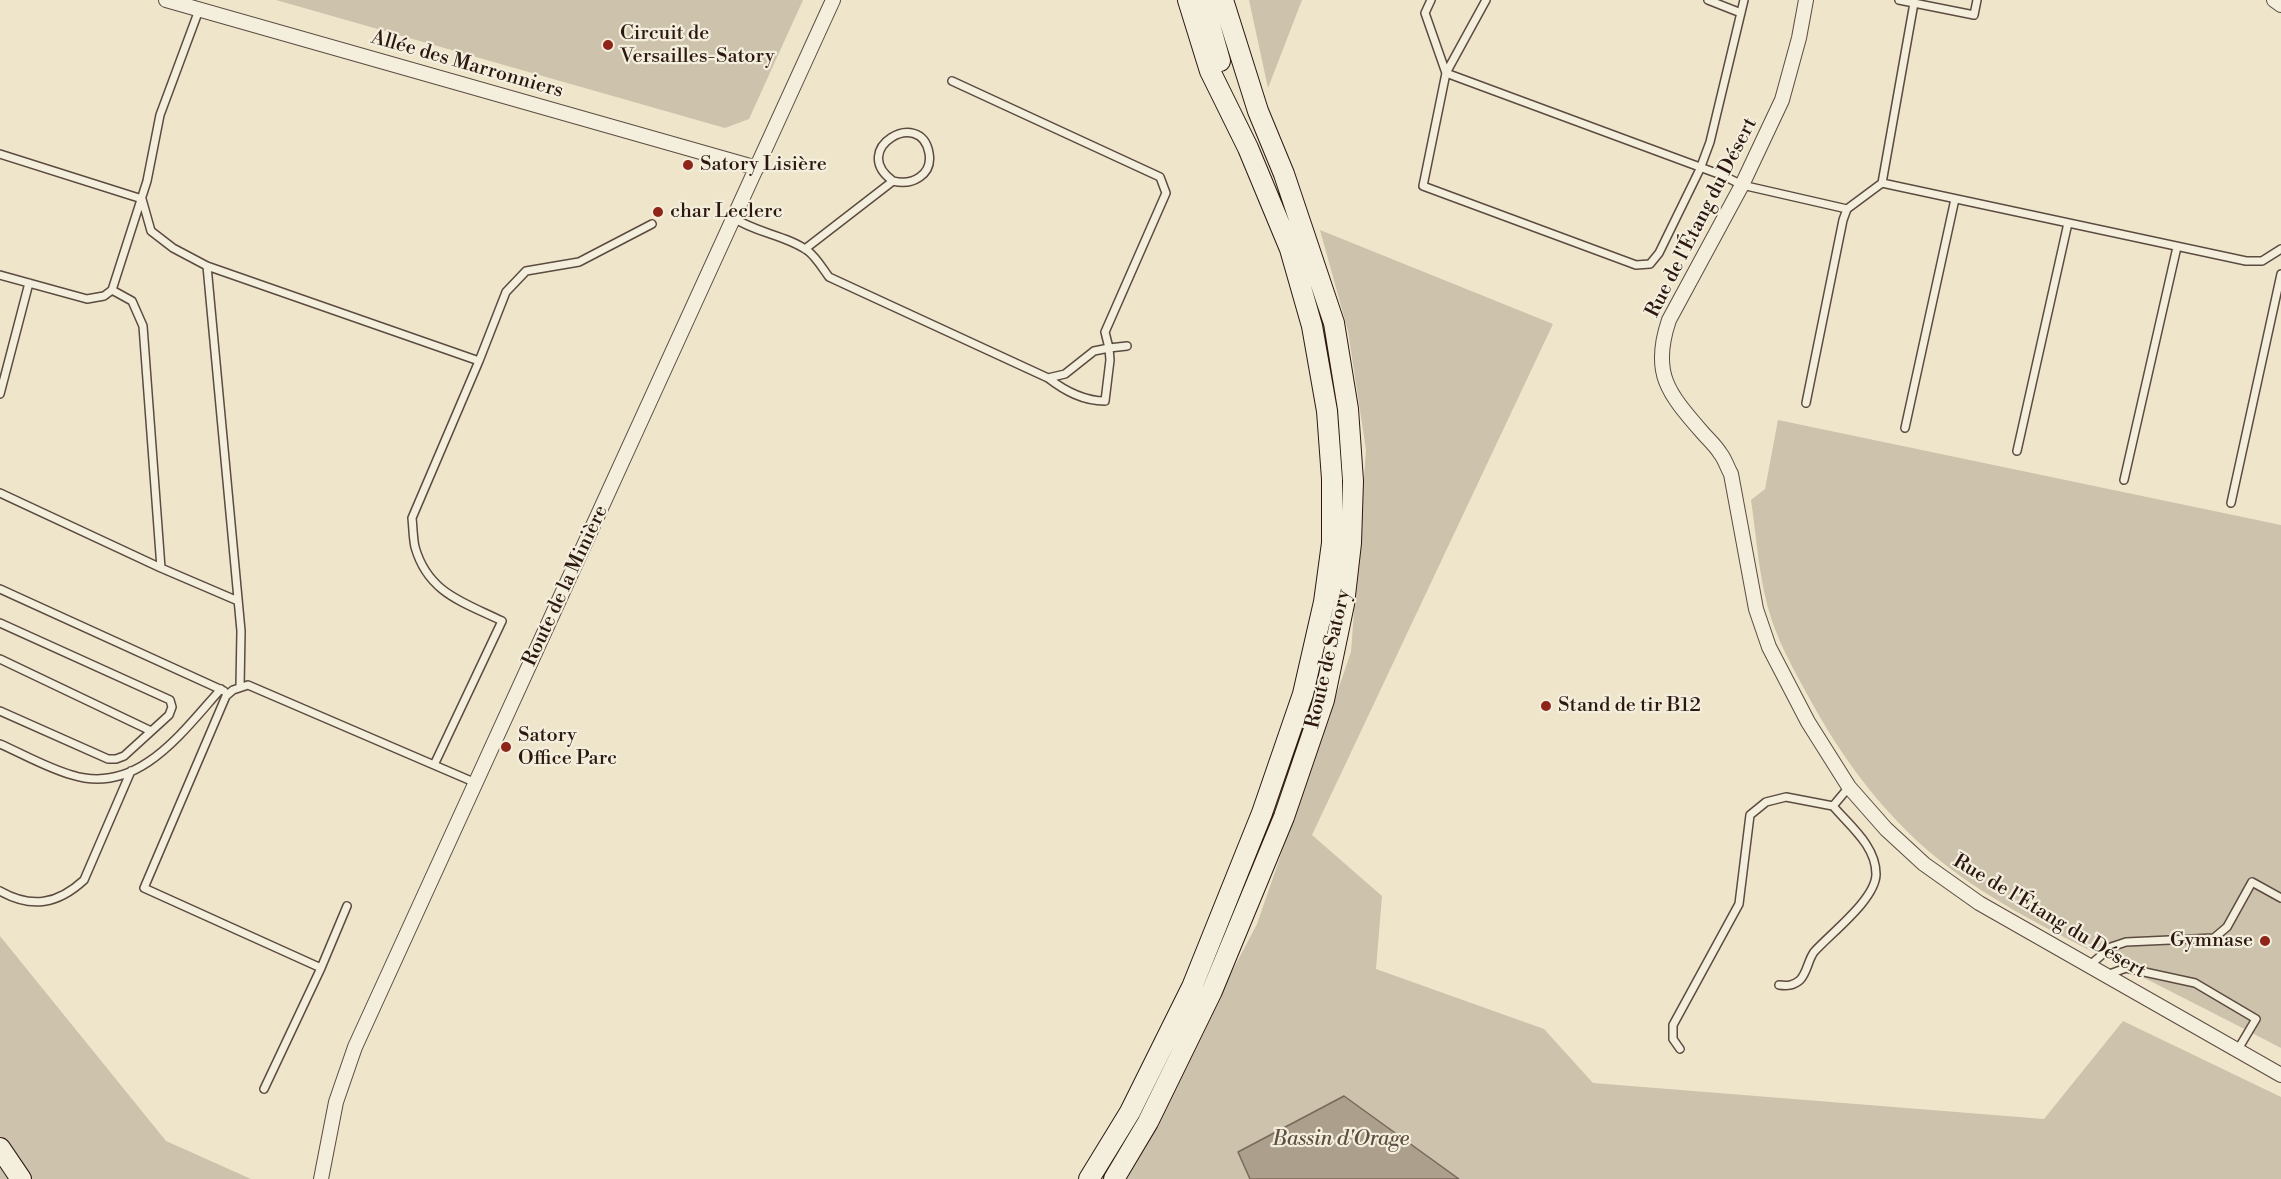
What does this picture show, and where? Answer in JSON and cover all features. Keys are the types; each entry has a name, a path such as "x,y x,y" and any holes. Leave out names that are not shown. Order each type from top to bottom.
{"main road":[{"path":"1188,0 1210,71 1248,148"},
{"path":"1203,0 1222,70 1248,148"},
{"path":"1223,0 1258,111"},
{"path":"1236,0 1258,111"},
{"name":"Route de Satory","path":"1114,1179 1148,1122 1212,991 1284,817 1324,699 1344,604 1351,543 1353,481 1348,409 1334,323 1284,174 1258,111"},
{"name":"Route de Satory","path":"1089,1179 1130,1112 1192,987 1262,813 1302,694 1324,602 1332,543 1332,479 1327,411 1312,327 1290,249 1248,148"},
{"path":"0,1149 21,1179"}],"street":[{"name":"Allée des Marronniers","path":"166,0 200,5 757,168"},
{"name":"Route de la Minière","path":"321,1179 336,1102 355,1047 833,0"},
{"name":"Rue de l'Étang du Désert","path":"1806,0 1799,38 1782,100 1742,185 1669,320 1662,341 1661,363 1667,386 1677,403 1721,453 1731,474 1756,609 1769,647 1808,722 1849,787 1886,829 1924,864 1978,903 2281,1075"},
{"path":"2274,0 2281,5"}],"lane":[{"path":"1431,0 1425,13 1446,73"},
{"path":"1486,0 1446,73 1423,186 1636,265 1650,264 1659,254 1700,169 1710,142 1744,0"},
{"path":"1708,0 1741,12"},
{"path":"1899,0 1974,15 1977,0"},
{"path":"1806,403 1843,220 1847,209 1882,183 1914,3"},
{"path":"0,275 87,298 104,297 112,290 147,181 160,115 200,5"},
{"path":"1446,73 1742,185 1847,209"},
{"path":"734,218 744,225 780,237 810,252 829,278 1048,378 1065,391 1095,401 1105,401 1109,348 1105,332 1166,193 1160,177 952,81"},
{"path":"901,132 917,136 930,154 927,170 916,181 901,183 893,181 882,170 879,161 882,145 887,139 901,132"},
{"path":"0,154 142,198"},
{"path":"805,249 893,181"},
{"path":"1882,183 2246,261 2262,261 2281,249"},
{"path":"142,198 152,231 173,248 207,266 479,361"},
{"path":"1905,428 1955,199"},
{"path":"434,765 502,621 455,598 430,580 415,546 412,518 506,292 526,271 579,262 652,224"},
{"path":"2017,451 2068,224"},
{"path":"2124,480 2177,247"},
{"path":"207,266 241,631 240,687"},
{"path":"2231,503 2281,274"},
{"path":"0,394 29,283"},
{"path":"112,290 132,302 143,326 161,568"},
{"path":"1048,378 1065,374 1094,351 1127,346"},
{"path":"0,493 238,601"},
{"path":"0,589 229,693"},
{"path":"0,623 170,700 172,707 169,715 124,756 116,759 108,759 0,711"},
{"path":"0,659 151,731"},
{"path":"321,968 144,888 226,696 248,685 476,783"},
{"path":"0,744 73,776 94,779 115,778 145,766 168,747 221,689"},
{"path":"0,891 24,901 50,901 70,893 84,879 131,771"},
{"path":"1833,806 1849,787"},
{"path":"1680,1048 1672,1039 1673,1025 1738,904 1750,815 1766,802 1786,797 1833,806 1867,845 1875,861 1876,877 1871,893 1812,954 1801,979 1791,986 1779,985"},
{"path":"2090,965 2111,947 2126,942 2214,938 2227,927 2252,882 2281,898"},
{"path":"264,1089 321,968 347,906"},
{"path":"2107,975 2126,968 2195,983 2256,1019 2238,1051"}],"shaded area":[{"name":"Circuit de Versailles-Satory","path":"276,0 803,0 749,119 725,128"},
{"path":"1249,0 1302,0 1268,88"},
{"path":"1320,230 1553,324 1312,835 1382,896 1376,969 1544,1029 1593,1083 2044,1119 2123,1021 2281,1097 2281,1179 1117,1179 1187,1057 1257,924 1351,652 1366,450 1348,331"},
{"path":"1778,420 2281,525 2281,1048 1993,898 1932,854 1878,800 1847,760 1820,717 1776,631 1764,591 1751,500 1765,489"},
{"path":"0,936 166,1141 251,1179 0,1179"}],"water":[{"name":"Bassin d'Orage","path":"1344,1096 1459,1179 1250,1179 1238,1152"}],"place":[{"name":"Circuit de Versailles-Satory","path":"608,45"},
{"name":"Satory Lisière","path":"688,165"},
{"name":"char Leclerc","path":"658,212"},
{"name":"Stand de tir B12","path":"1546,706"},
{"name":"Satory Office Parc","path":"506,747"},
{"name":"Gymnase","path":"2265,941"}]}
